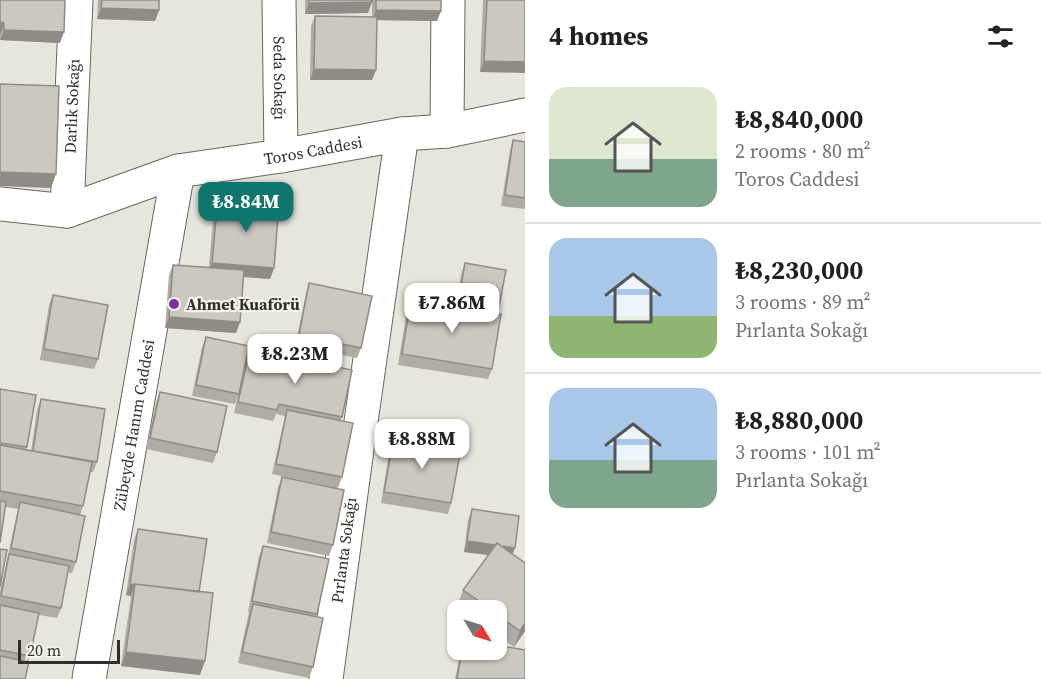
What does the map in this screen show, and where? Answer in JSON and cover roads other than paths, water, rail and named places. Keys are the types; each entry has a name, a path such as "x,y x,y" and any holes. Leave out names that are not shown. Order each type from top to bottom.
{"street":[{"name":"Darlık Sokağı","path":"67,211 76,0"},
{"name":"Seda Sokağı","path":"279,0 281,156"},
{"path":"447,130 448,0"},
{"name":"Toros Caddesi","path":"0,204 67,211 178,171 281,156 402,134 447,130 525,115"},
{"name":"Pırlanta Sokağı","path":"326,679 402,134"},
{"name":"Zübeyde Hanım Caddesi","path":"89,679 178,171"}],"place":[{"name":"Ahmet Kuaförü","path":"174,304"}]}
